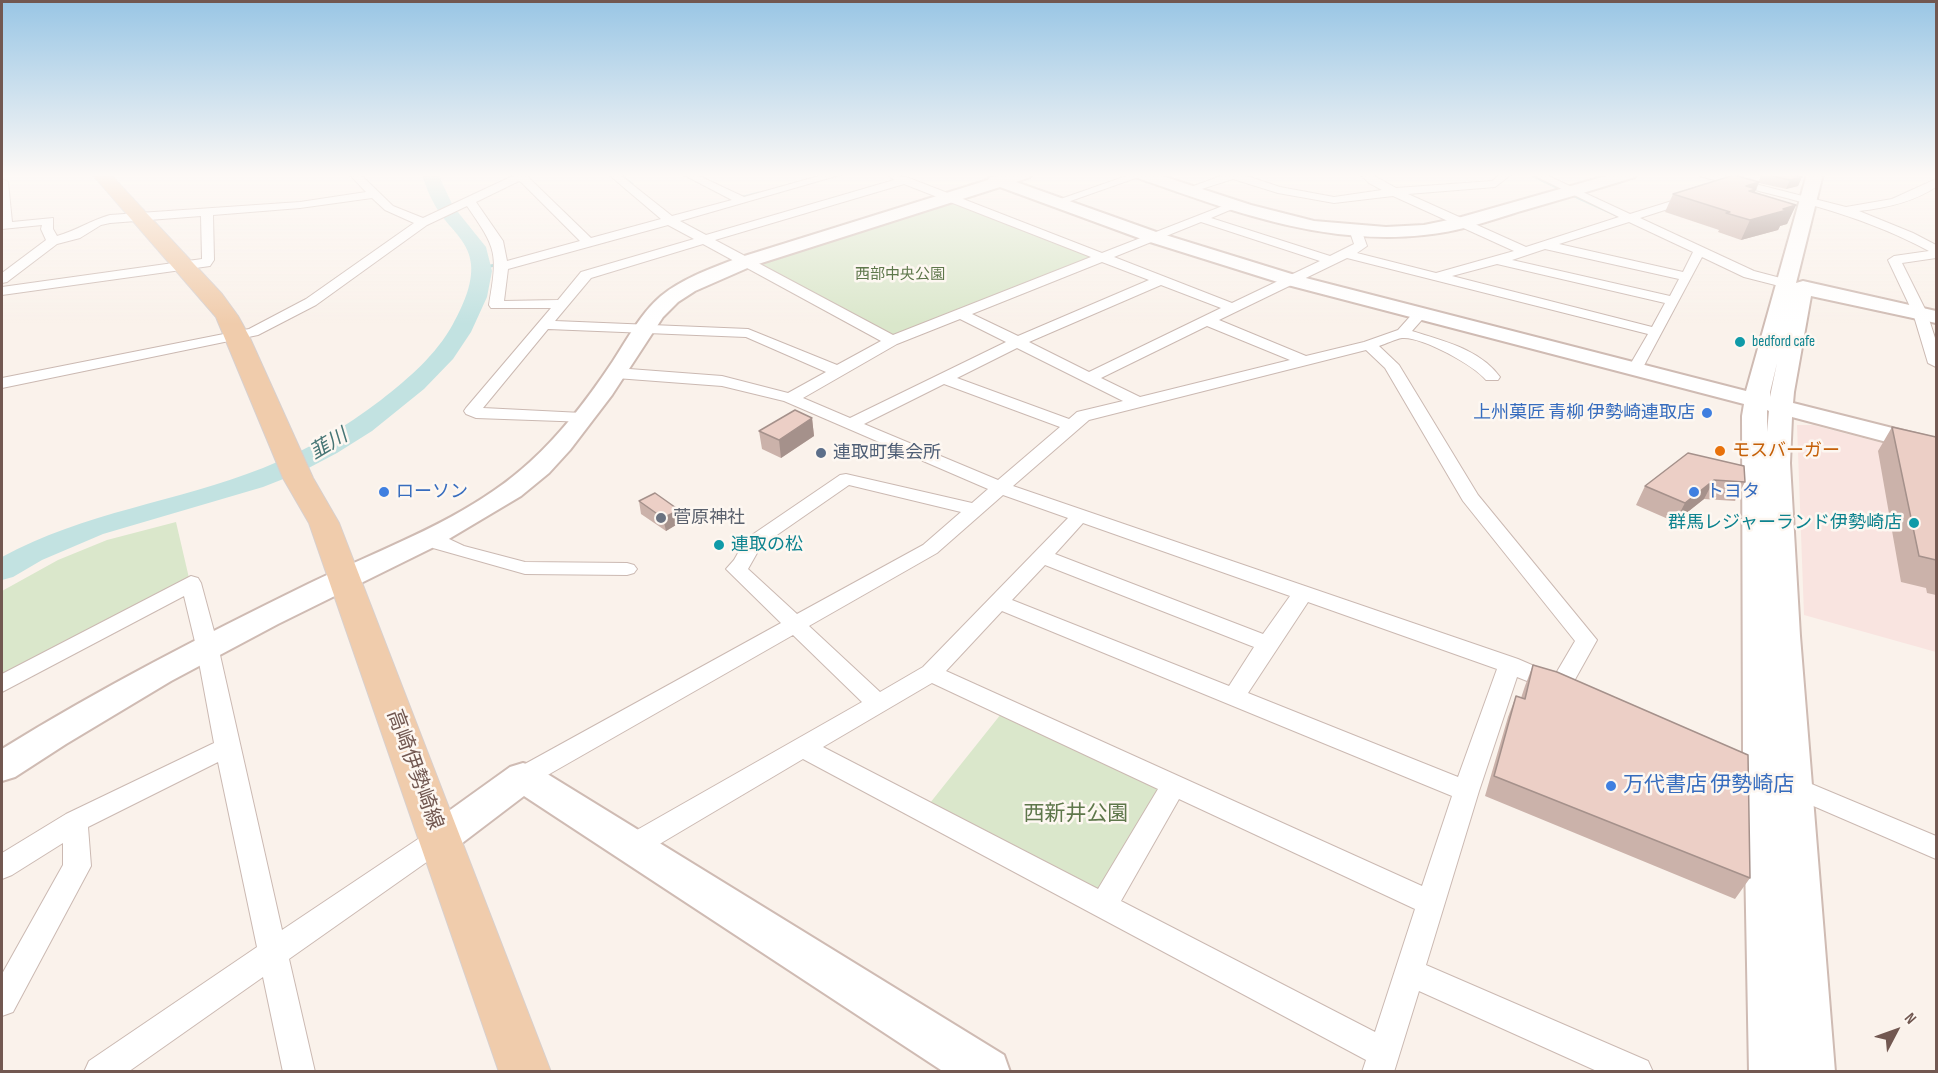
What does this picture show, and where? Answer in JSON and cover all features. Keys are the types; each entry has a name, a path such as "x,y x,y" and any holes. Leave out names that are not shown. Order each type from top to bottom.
{"main road":[{"name":"高崎伊勢崎線","path":"148,224 186,265 222,309 237,336 292,466 324,523 525,1071"}],"street":[{"path":"4,226 21,224"},
{"path":"48,224 47,229 53,241"},
{"path":"2,279 53,241 76,235 94,224"},
{"path":"2,291 205,263 208,260 207,224"},
{"path":"2,382 253,332 304,306 420,224"},
{"path":"485,224 497,241 502,267 496,304 561,304"},
{"path":"570,224 589,243"},
{"path":"502,267 659,224"},
{"path":"675,224 892,341"},
{"path":"582,418 476,414 472,411 586,275 757,224"},
{"path":"2,767 71,722 207,646 432,537 490,504 552,455 616,373 645,329 671,298 720,271 863,224"},
{"path":"1017,224 1233,308"},
{"path":"1118,224 1291,280 1936,447"},
{"path":"790,398 892,341 1185,224"},
{"path":"1219,224 1330,260"},
{"path":"1300,224 1356,232 1425,230 1453,224"},
{"path":"1467,224 1525,251"},
{"path":"1436,277 1609,224"},
{"path":"1641,224 1749,274 1928,315"},
{"path":"1773,1071 1751,769 1754,468 1795,286 1814,224"},
{"path":"1887,224 1910,234 1936,252"},
{"path":"1088,378 1330,260 1347,254 1361,246 1356,232"},
{"path":"1544,245 1687,278"},
{"path":"1936,252 1894,260 1928,315 1936,363"},
{"path":"1635,370 1687,278 1697,255 1704,253"},
{"path":"1347,254 1656,332"},
{"path":"1497,260 1674,301"},
{"path":"852,423 1017,342 1161,280"},
{"path":"962,314 1138,402"},
{"path":"100,1071 274,954 439,839 523,777 930,549 973,509 1083,416 1369,345 1403,333 1420,314"},
{"path":"1208,321 1305,361"},
{"path":"546,325 748,333 838,371"},
{"path":"1403,333 1456,352 1486,367 1492,377"},
{"path":"616,373 722,381 790,398 1000,488 1510,665 1570,691 1586,640 1470,497 1391,365 1369,345"},
{"path":"943,378 1070,425"},
{"path":"1768,404 1777,463 1778,515 1811,1071"},
{"path":"879,704 736,568 742,564 753,543 846,479 973,509"},
{"path":"631,847 931,673 1079,517"},
{"path":"432,537 440,544 457,550 525,568 627,569"},
{"path":"1041,556 1267,645"},
{"path":"2,684 191,583 207,646 227,747 299,1071"},
{"path":"1233,698 1303,594"},
{"path":"998,602 1466,791"},
{"path":"803,748 1103,907 1381,1062 1466,791 1510,665"},
{"path":"931,673 1430,903"},
{"path":"2,867 75,822 227,747"},
{"path":"1751,769 1936,848"},
{"path":"523,777 631,847 944,1060 987,1071"},
{"path":"1103,907 1173,786"},
{"path":"2,1002 77,866 75,822"},
{"path":"1409,972 1637,1071"}],"shaded area":[{"path":"1797,425 1813,425 1936,457 1936,652 1804,615"}],"green space":[{"name":"西部中央公園","path":"884,224 1008,224 1090,256 1090,258 897,335 890,335 759,265"},
{"path":"176,522 189,578 2,679 2,591 58,560 107,540"},
{"name":"西新井公園","path":"1001,714 1157,788 1160,796 1096,892 930,803"}],"building":[{"path":"795,410 812,418 779,440 759,431"},
{"path":"1892,427 1936,437 1936,560 1919,556"},
{"path":"1688,453 1744,466 1745,482 1714,480 1685,503 1645,486"},
{"path":"655,493 679,510 663,518 639,501"},
{"name":"万代書店 伊勢崎店","path":"1533,665 1557,672 1748,755 1750,878 1494,776 1516,696 1525,699"}],"waterway":[{"name":"韮川","path":"2,570 61,540 93,528 253,481 291,466 328,447 395,401 416,384 453,343 476,297 481,280 481,262 476,247 459,224"},
{"path":"480,268 501,264"}],"place":[{"name":"bedford cafe","path":"1740,342"},
{"name":"上州菓匠 青柳 伊勢崎連取店","path":"1707,413"},
{"name":"モスバーガー","path":"1720,451"},
{"name":"連取町集会所","path":"821,453"},
{"name":"ローソン","path":"384,492"},
{"name":"トヨタ","path":"1694,492"},
{"name":"菅原神社","path":"661,518"},
{"name":"群馬レジャーランド伊勢崎店","path":"1914,523"},
{"name":"連取の松","path":"719,545"},
{"name":"万代書店 伊勢崎店","path":"1611,786"}]}
